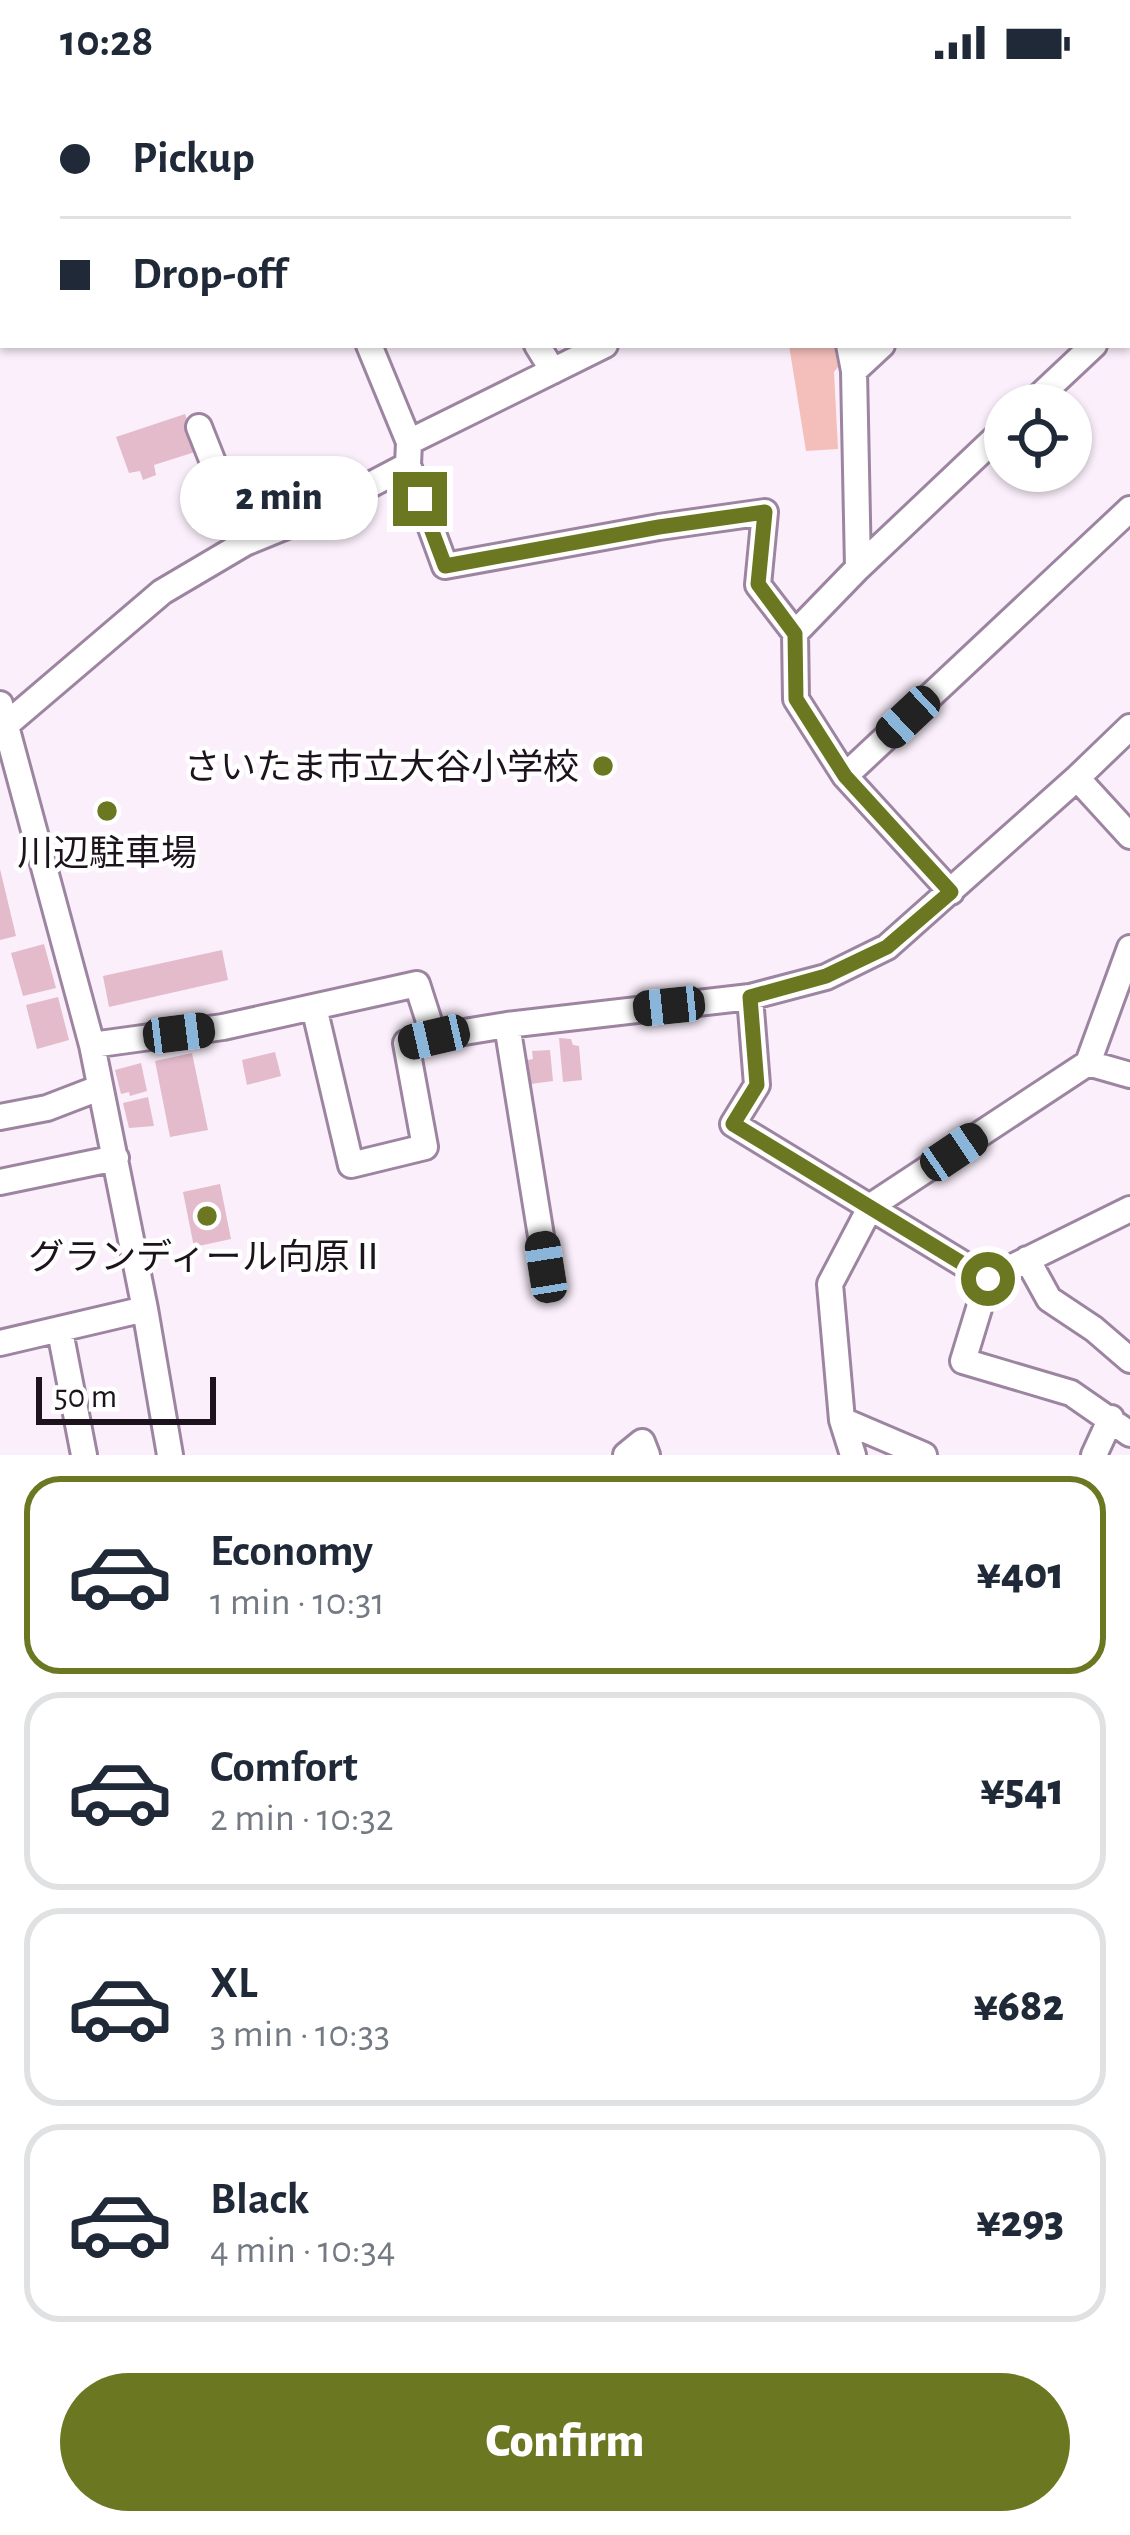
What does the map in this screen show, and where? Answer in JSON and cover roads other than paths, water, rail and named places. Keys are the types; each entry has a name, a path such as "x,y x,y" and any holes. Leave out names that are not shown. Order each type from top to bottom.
{"street":[{"path":"370,348 445,566 765,512 758,584 795,634 796,699 845,776 951,892"},
{"path":"539,348 554,371"},
{"path":"170,1455 92,1045 2,720 161,592 245,543 311,516 409,454 599,348"},
{"path":"850,348 858,568"},
{"path":"854,371 879,348"},
{"path":"1052,384 1091,348"},
{"path":"200,427 245,543"},
{"path":"795,634 984,449"},
{"path":"845,776 1130,508"},
{"path":"314,1007 351,1165 425,1147 406,1043 507,1025 750,997 826,976 887,947 1130,727"},
{"path":"1077,778 1130,836"},
{"path":"853,1455 842,1420 830,1284 871,1206 1088,1063 1130,948"},
{"path":"92,1045 223,1027 417,984 434,1037"},
{"path":"750,997 757,1085 733,1124 988,1279"},
{"path":"507,1025 546,1267"},
{"path":"1088,1063 1130,1075"},
{"path":"0,1117 47,1108 99,1088"},
{"path":"0,1182 116,1158"},
{"path":"1094,1455 1120,1426 1071,1394 963,1361 988,1279 1127,1215"},
{"path":"1027,1259 1049,1299 1130,1360"},
{"path":"0,1343 145,1309"},
{"path":"60,1331 84,1455"},
{"path":"842,1420 924,1455"},
{"path":"626,1455 642,1442 647,1455"}],"place":[{"name":"さいたま市立大谷小学校","path":"603,766"},
{"name":"川辺駐車場","path":"107,811"},
{"name":"グランディール向原Ⅱ","path":"207,1216"}]}
